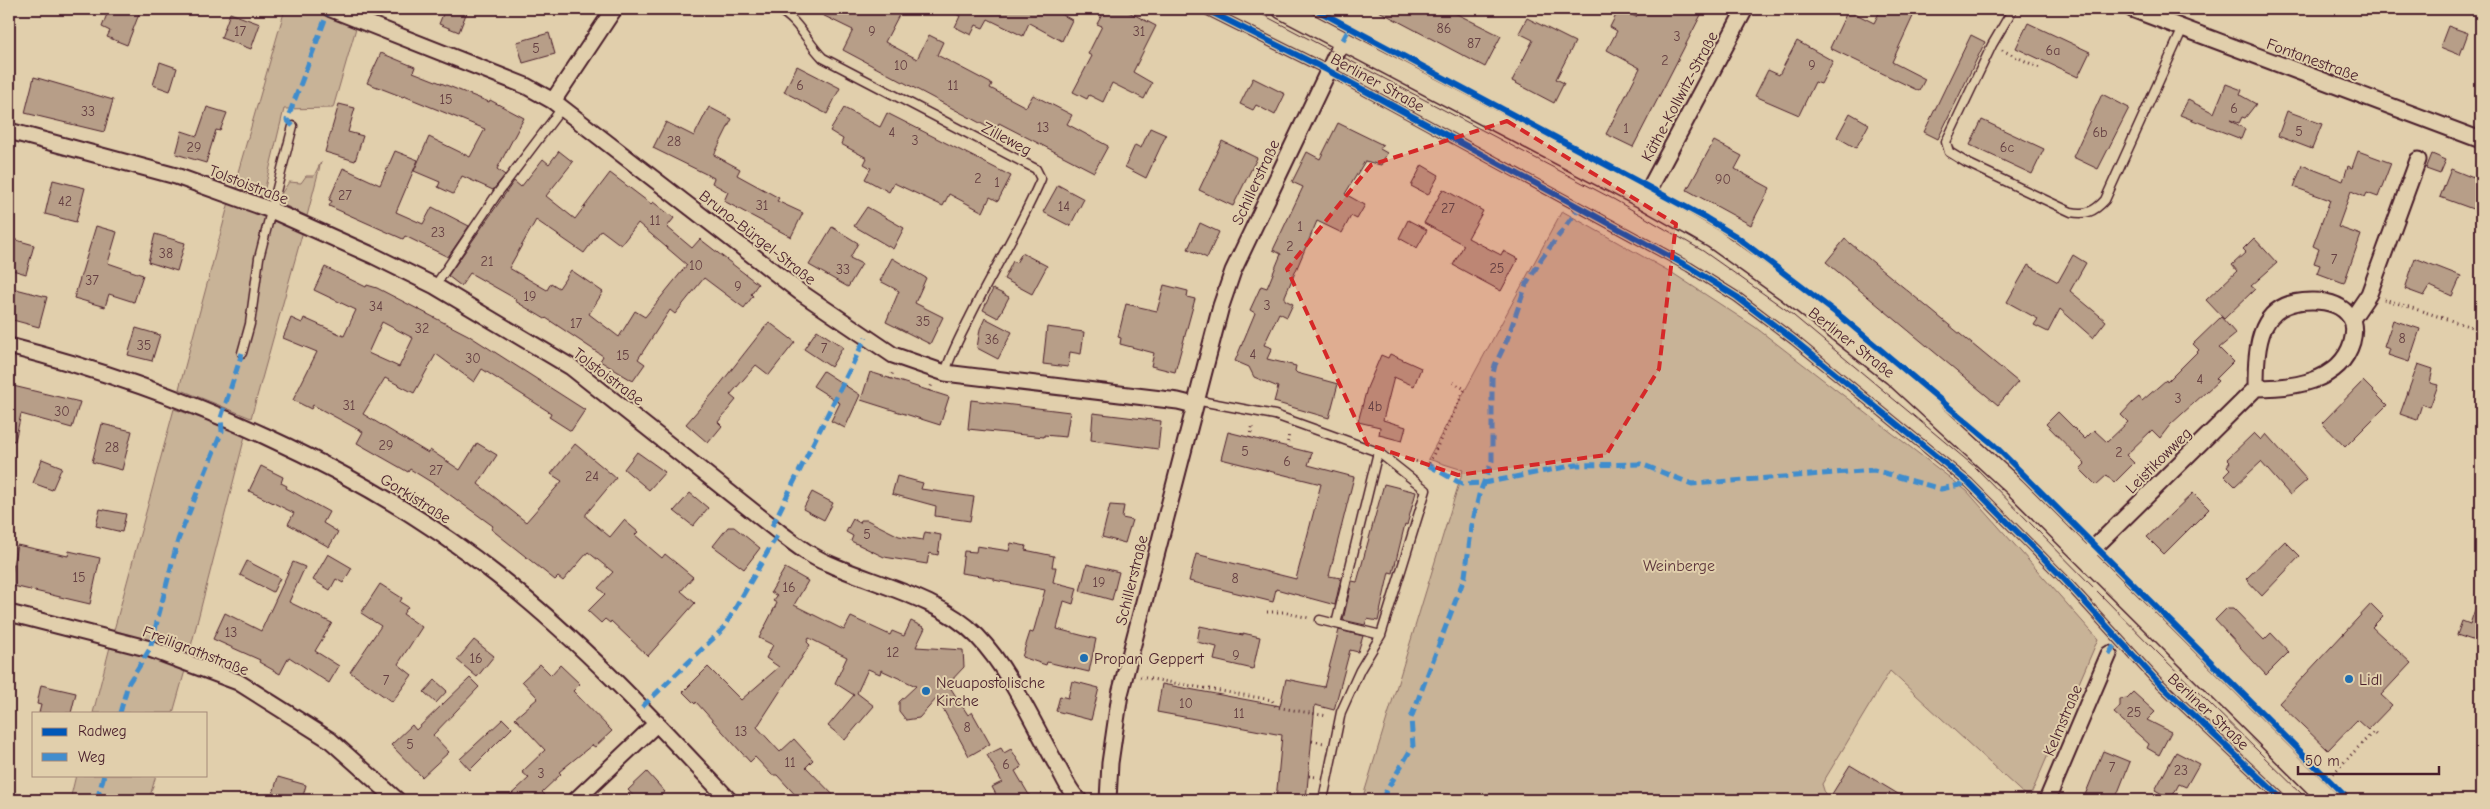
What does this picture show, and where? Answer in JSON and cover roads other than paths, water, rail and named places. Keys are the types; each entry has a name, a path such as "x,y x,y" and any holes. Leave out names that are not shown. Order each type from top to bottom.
{"street":[{"name":"Bruno-Bürgel-Straße","path":"331,9 526,86 557,105 816,304 893,355 946,373 1194,403"},
{"path":"557,105 614,9"},
{"name":"Berliner Straße","path":"1282,9 1644,199 1738,255 1886,369 2016,488 2085,558 2331,792"},
{"name":"Käthe-Kollwitz-Straße","path":"1644,199 1745,9"},
{"name":"Fontanestraße","path":"2132,9 2481,140"},
{"name":"Schillerstraße","path":"1108,800 1110,762 1125,674 1194,403 1221,306 1233,271 1327,70 1343,40"},
{"name":"Tolstoistraße","path":"9,131 176,176 270,210 374,256 435,286 571,367 779,532 818,559 929,604 951,615 971,630 986,645 1003,670 1079,800"},
{"path":"2352,319 2369,294 2418,160"},
{"path":"2319,301 2333,304 2345,311 2352,319 2354,334 2350,348 2343,360 2332,369 2309,383 2295,386 2256,388 2257,346 2268,321 2278,309 2290,302 2319,301"},
{"name":"Gorkistraße","path":"9,346 99,371 221,418 293,450 364,487 431,527 496,574 570,638 657,723 729,800"},
{"name":"Leistikowweg","path":"2085,558 2256,388"},
{"name":"Freiligrathstraße","path":"9,613 150,649 238,682 330,740 397,800"},
{"name":"Kelmstraße","path":"2047,800 2109,654"},
{"path":"576,800 657,723"}],"lane":[{"name":"Zilleweg","path":"777,9 797,23 812,47 823,58 1036,169 1041,179 1019,225 986,283 949,359 946,373"},
{"name":"Berliner Straße","path":"1205,9 1327,70 1689,266 1737,297 1794,340 1969,483 2063,578 2156,680 2283,800"},
{"path":"2013,9 1992,45 1946,142 1949,152 1975,168 2071,212 2082,214 2095,211 2105,200 2182,28"},
{"path":"435,286 557,105"},
{"path":"242,353 250,324 258,258 293,126"},
{"path":"1194,403 1275,415 1378,452 1426,490 1381,634 1360,670 1340,718 1323,800"},
{"path":"1336,624 1378,452"},
{"path":"1320,620 1381,634"}],"tram line":[{"path":"1252,9 1615,200 1703,251 1788,311 1975,467 2159,654 2308,800"}],"place":[{"name":"Propan Geppert","path":"1084,658"},
{"name":"Lidl","path":"2349,679"},
{"name":"Neuapostolische Kirche","path":"926,691"}],"park label":[{"name":"Weinberge","path":"1679,565"}]}
